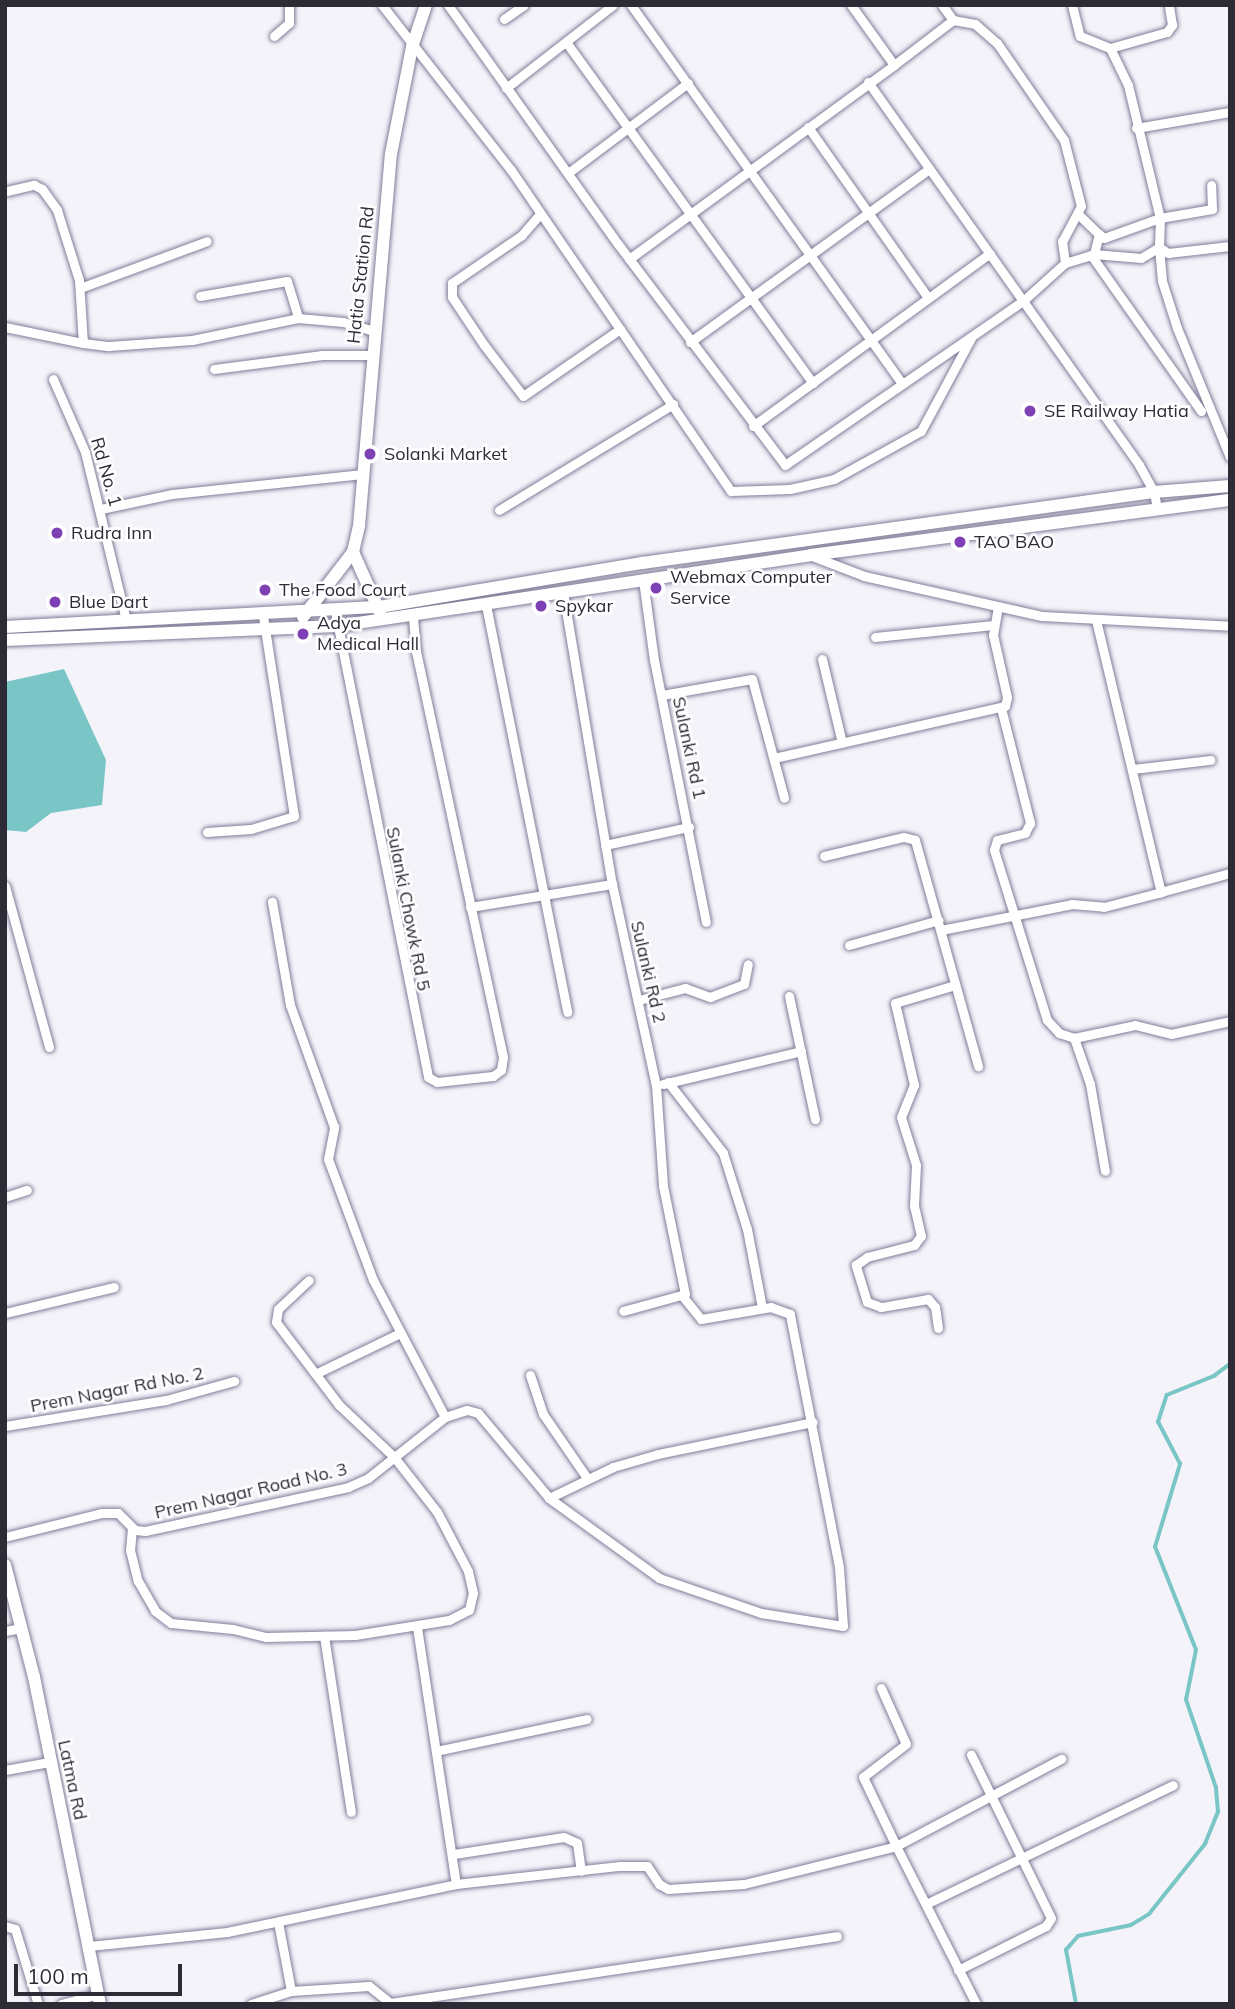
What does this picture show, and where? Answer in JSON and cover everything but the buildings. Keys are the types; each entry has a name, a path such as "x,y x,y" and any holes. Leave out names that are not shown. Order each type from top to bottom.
{"main road":[{"name":"Hatia Station Rd","path":"353,552 363,474 371,355 391,154 412,47 426,5"},
{"path":"5,640 337,625 588,571 1154,492 1230,486"},
{"path":"5,627 335,611 414,617 811,555 1230,500"},
{"path":"302,627 303,613 353,552 380,614"},
{"name":"Latma Rd","path":"5,1565 23,1628 99,1999"}],"street":[{"path":"274,36 289,23 289,5"},
{"path":"382,5 412,47 440,77 540,214 731,491 813,485 834,479 921,431 972,338"},
{"path":"448,5 629,259 752,426 785,465 972,338 1024,300 1065,263 1093,255 1122,260 1141,258 1159,247"},
{"path":"504,19 524,5"},
{"path":"506,88 613,5"},
{"path":"631,5 902,384"},
{"path":"851,5 894,65"},
{"path":"942,5 953,20 988,33 1064,139 1081,206 1079,215 1062,241 1065,263"},
{"path":"1072,5 1080,36 1110,48 1167,32 1172,25 1169,5"},
{"path":"629,259 953,20"},
{"path":"566,42 813,383"},
{"path":"1110,48 1128,85 1136,128 1160,218 1159,247 1163,281 1177,328 1230,457"},
{"path":"868,82 1024,300 1154,492 1157,509"},
{"path":"568,173 688,83"},
{"path":"1136,128 1230,111"},
{"path":"808,127 928,298"},
{"path":"690,342 929,169"},
{"path":"1079,215 1104,238 1160,218 1212,209 1211,185"},
{"path":"7,191 34,186 42,189 57,211 80,288 83,343"},
{"path":"540,214 522,235 452,283 452,298 484,345 523,396 620,329"},
{"path":"1093,255 1099,234"},
{"path":"80,288 207,241"},
{"path":"1159,247 1178,254 1230,246"},
{"path":"752,426 872,342 990,253"},
{"path":"1093,255 1201,411"},
{"path":"200,296 287,281 298,318"},
{"path":"5,327 109,346 192,340 298,318 343,322 374,331"},
{"path":"214,369 322,355 371,355"},
{"name":"Rd No. 1","path":"53,379 85,452 126,620"},
{"path":"499,510 673,404"},
{"path":"101,509 182,492 363,474"},
{"path":"811,555 864,576 933,589 998,607 1096,620 1230,626"},
{"name":"Sulanki Rd 1","path":"643,580 662,695 706,922"},
{"name":"Sulanki Rd 2","path":"563,592 612,884 656,1085 661,1176 683,1297"},
{"path":"486,606 567,1012"},
{"path":"998,607 993,625 1007,697 1001,708 1030,823 1025,833 994,843 1014,919 1047,1020 1059,1033 1074,1038 1135,1025 1171,1034 1230,1021"},
{"name":"Sulanki Chowk Rd 5","path":"335,611 430,1081 498,1074 503,1057 470,907"},
{"path":"207,832 251,829 294,816 264,615"},
{"path":"414,617 416,652 470,907 612,884"},
{"path":"1096,620 1161,892"},
{"path":"875,637 993,625"},
{"path":"822,659 842,743"},
{"path":"662,695 752,679 784,798"},
{"path":"774,758 1001,708"},
{"path":"1133,769 1210,760"},
{"path":"605,845 689,827"},
{"path":"824,856 911,836 919,847 978,1066"},
{"path":"849,945 940,925 1014,919 1072,904 1104,907 1230,873"},
{"path":"5,886 49,1047"},
{"path":"272,902 290,1005 334,1128 328,1159 362,1253 400,1333 445,1417 467,1410 478,1413 549,1498 659,1578 761,1613 838,1628 845,1616 813,1422 790,1314 784,1309 762,1308 701,1318 683,1297 623,1311"},
{"path":"639,1000 685,988 710,998 744,984 748,964"},
{"path":"938,1328 935,1307 928,1299 881,1307 867,1302 856,1265 867,1257 919,1241 914,1206 916,1165 901,1117 914,1085 895,1003 956,985"},
{"path":"789,996 815,1119"},
{"path":"1074,1038 1090,1084 1105,1171"},
{"path":"656,1085 801,1051"},
{"path":"668,1082 723,1153 745,1219 762,1308"},
{"path":"5,1197 27,1190"},
{"path":"132,1528 130,1550 138,1581 164,1620 266,1637 324,1636 417,1627 463,1615 472,1605 473,1593 462,1558 437,1512 394,1457 340,1405 274,1316 309,1280"},
{"path":"5,1313 114,1287"},
{"path":"317,1373 400,1333"},
{"path":"530,1375 543,1414 587,1478"},
{"name":"Prem Nagar Rd No. 2","path":"5,1426 166,1400 234,1381"},
{"name":"Prem Nagar Road No. 3","path":"5,1537 102,1513 122,1515 132,1528 145,1531 348,1487 394,1457 445,1417"},
{"path":"549,1498 587,1478 658,1454 813,1422"},
{"path":"417,1627 454,1854 456,1884"},
{"path":"5,1632 23,1628"},
{"path":"324,1636 351,1812"},
{"path":"881,1688 906,1744 863,1777 976,2004"},
{"path":"436,1751 587,1718"},
{"path":"958,1970 1050,1922 971,1755"},
{"path":"89,1946 176,1939 278,1922 456,1884 580,1871 644,1865 659,1884 668,1889 744,1884 896,1846 1061,1759"},
{"path":"5,1770 49,1762"},
{"path":"926,1904 1173,1785"},
{"path":"454,1854 564,1837 577,1843 580,1871"},
{"path":"278,1922 291,1991"},
{"path":"5,1926 15,1929 38,2004"},
{"path":"251,2004 291,1991 369,1986 391,2003 837,1936"},
{"path":"61,2004 99,1999"}],"water":[{"path":"64,669 106,760 102,805 51,813 26,832 5,830 5,682"}],"waterway":[{"path":"1076,2004 1066,1950 1078,1936 1131,1925 1149,1914 1205,1844 1218,1812 1216,1788 1186,1700 1196,1650 1155,1547 1180,1464 1158,1422 1167,1395 1214,1376 1230,1364"}],"place":[{"name":"SE Railway Hatia","path":"1030,411"},
{"name":"Solanki Market","path":"370,454"},
{"name":"Rudra Inn","path":"57,533"},
{"name":"TAO BAO","path":"960,542"},
{"name":"Webmax Computer Service","path":"656,588"},
{"name":"The Food Court","path":"265,590"},
{"name":"Blue Dart","path":"55,602"},
{"name":"Spykar","path":"541,606"},
{"name":"Adya Medical Hall","path":"303,634"}]}
